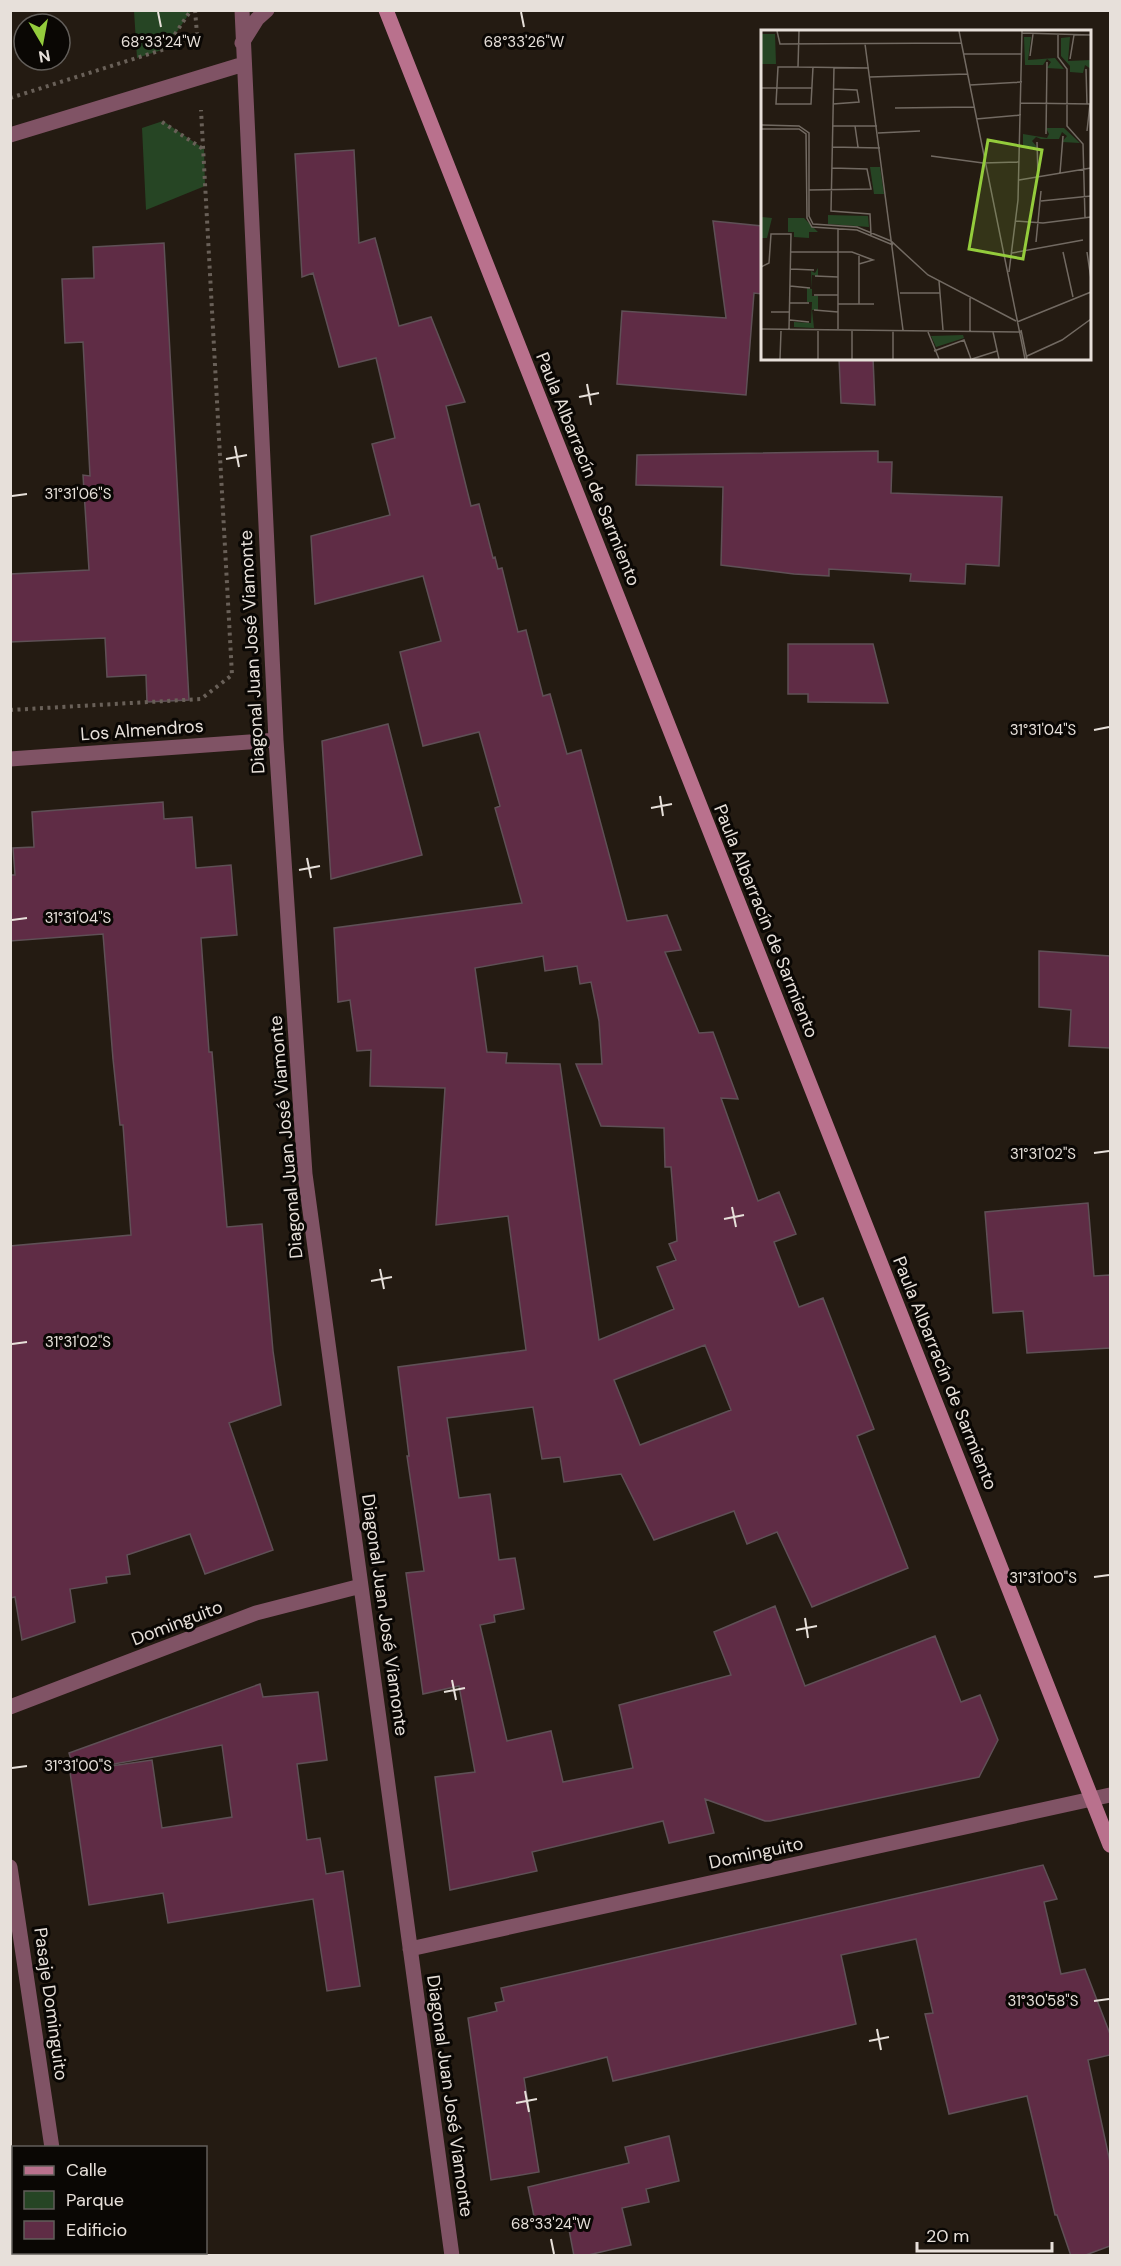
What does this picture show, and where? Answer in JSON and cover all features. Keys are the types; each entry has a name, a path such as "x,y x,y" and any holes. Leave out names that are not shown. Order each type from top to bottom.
{"main road":[{"name":"Paula Albarracín de Sarmiento","path":"386,10 1110,1845"}],"street":[{"name":"Diagonal Juan José Viamonte","path":"242,10 276,740 305,1174 452,2256"},
{"path":"243,43 257,19 267,10"},
{"path":"10,135 244,64"},
{"name":"Los Almendros","path":"10,759 276,740"},
{"name":"Dominguito","path":"10,1707 256,1614 361,1586"},
{"name":"Dominguito","path":"411,1949 1110,1795"},
{"name":"Pasaje Dominguito","path":"10,1867 52,2146"}],"path":[{"path":"10,98 165,49 191,10"},
{"path":"10,710 201,699 232,675 195,10"},
{"path":"152,125 163,121 204,149"}],"green space":[{"path":"134,10 191,11 165,49 137,58"},
{"path":"163,121 204,149 205,186 146,210 142,128"}],"building":[{"path":"354,150 359,243 375,238 399,326 431,317 465,402 446,406 471,506 479,504 493,558 495,557 498,569 502,568 518,632 526,630 543,696 550,694 567,754 581,750 627,921 667,915 681,950 665,952 699,1033 713,1032 738,1099 721,1098 758,1201 779,1192 796,1234 774,1242 799,1307 823,1298 874,1429 857,1436 908,1568 812,1607 777,1532 747,1544 734,1511 654,1540 621,1474 564,1482 560,1457 542,1459 533,1407 447,1418 459,1498 490,1494 499,1560 515,1558 524,1609 494,1615 495,1622 480,1625 507,1741 551,1731 563,1782 633,1768 619,1705 731,1675 714,1632 775,1606 805,1686 935,1636 961,1702 980,1695 998,1740 979,1777 770,1821 705,1799 714,1833 669,1843 663,1821 532,1852 537,1871 450,1890 435,1777 475,1772 459,1686 423,1694 406,1573 424,1571 407,1456 409,1456 398,1367 526,1350 508,1216 436,1225 445,1088 370,1086 371,1050 357,1051 350,1000 338,1002 334,928 522,903 495,808 500,806 479,732 423,746 400,652 441,641 423,576 315,604 311,536 390,515 372,444 395,438 376,358 339,367 313,273 302,277 295,154","holes":["543,956 545,971 577,966 580,984 591,982 599,1021 602,1064 576,1064 601,1126 664,1128 665,1167 671,1167 677,1241 669,1244 676,1260 657,1267 674,1309 599,1340 560,1064 506,1063 507,1053 487,1052 475,968","705,1345 731,1410 640,1445 614,1380"]},
{"path":"713,221 761,226 761,294 754,293 746,395 617,384 622,311 726,318"},
{"path":"164,243 189,700 147,702 146,675 107,677 105,638 10,642 10,574 89,570 83,475 90,476 83,342 65,343 62,279 94,278 93,247"},
{"path":"839,360 873,360 875,405 841,403"},
{"path":"878,451 878,462 892,462 891,493 1002,497 999,566 966,564 965,584 910,581 911,574 829,569 829,576 721,565 723,487 636,485 637,455"},
{"path":"788,644 873,644 888,703 808,702 808,694 788,694"},
{"path":"388,724 422,855 331,879 322,741"},
{"path":"163,802 164,819 192,817 196,868 231,865 237,935 201,938 209,1052 212,1052 227,1227 262,1224 273,1351 281,1405 229,1423 273,1550 205,1574 190,1534 127,1555 130,1574 106,1577 107,1583 70,1589 75,1622 22,1640 15,1597 10,1598 10,1246 131,1235 123,1125 120,1125 113,1059 103,934 10,941 10,875 15,875 13,848 34,847 32,812"},
{"path":"1039,951 1110,956 1110,1048 1069,1046 1071,1010 1039,1007"},
{"path":"1088,1203 1094,1276 1110,1275 1110,1348 1027,1353 1023,1311 993,1313 985,1212"},
{"path":"260,1684 263,1697 318,1692 327,1760 297,1764 307,1840 320,1838 326,1874 343,1871 360,1986 327,1991 313,1899 168,1923 163,1893 89,1905 70,1772 152,1760 162,1828 232,1817 222,1745 74,1771 69,1753"},
{"path":"1043,1865 1057,1899 1044,1902 1061,1974 1085,1969 1110,2034 1110,2055 1088,2060 1110,2162 1110,2246 1083,2256 1071,2256 1057,2215 1055,2215 1027,2096 949,2114 925,2014 933,2013 916,1939 841,1955 856,2024 613,2081 607,2057 524,2078 539,2172 491,2180 468,2018 497,2011 495,2003 504,2001 501,1988"},
{"path":"669,2136 679,2181 646,2189 649,2202 622,2208 631,2245 584,2256 574,2256 567,2219 536,2226 528,2187 629,2163 625,2147"}]}
